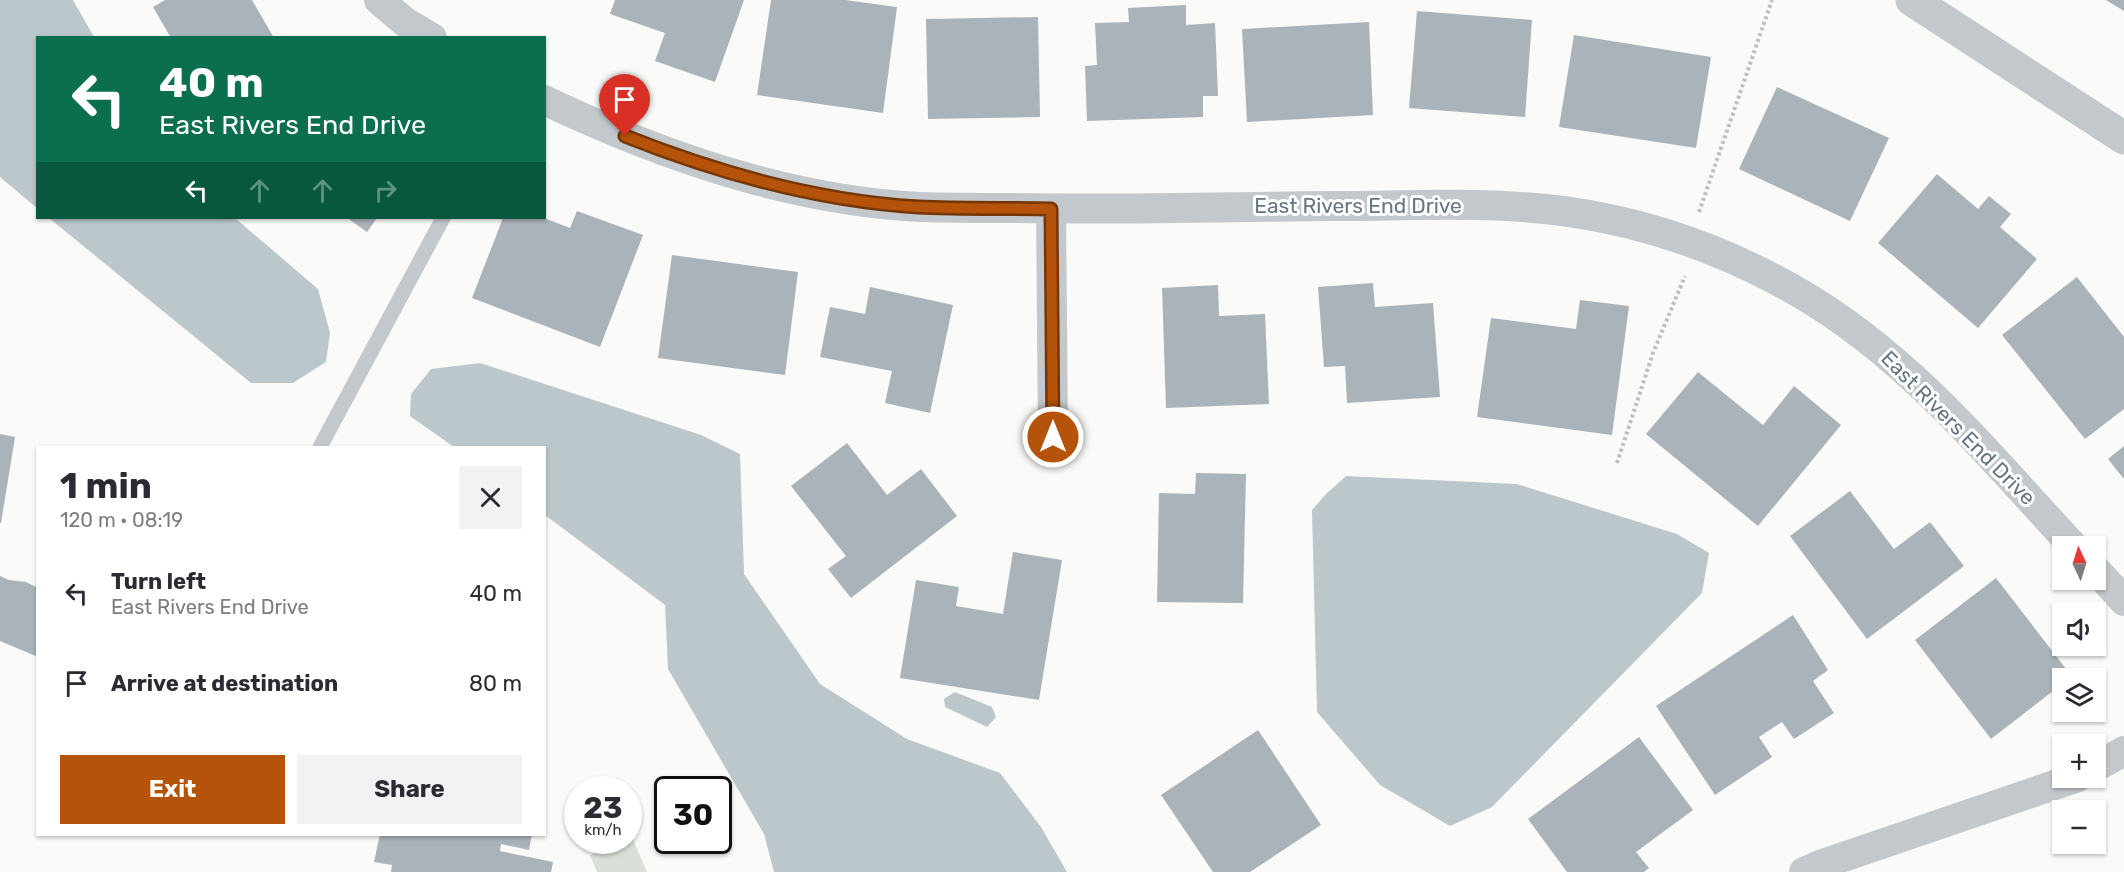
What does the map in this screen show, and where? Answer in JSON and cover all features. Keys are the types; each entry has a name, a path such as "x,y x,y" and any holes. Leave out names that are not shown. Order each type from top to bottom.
{"street":[{"path":"379,0 405,22 429,36"},
{"path":"1912,0 2124,138"},
{"name":"East Rivers End Drive","path":"546,101 680,158 774,185 870,202 919,207 1051,209 1471,205 1561,211 1649,229 1693,243 1774,278 1851,326 1887,353 1920,383 2064,536"},
{"path":"1051,209 1053,437"},
{"path":"2106,581 2124,601"},
{"path":"2106,761 2124,751"},
{"path":"1804,872 2052,786"}],"lane":[{"path":"321,446 442,219"}],"path":[{"path":"1699,213 1772,0"},
{"path":"1617,463 1653,353 1687,270"}],"shaded area":[{"path":"0,0 73,0 93,36 36,36 36,207 0,177"},
{"path":"50,219 236,219 318,289 330,333 326,362 293,383 251,383"},
{"path":"480,363 701,435 740,454 744,574 820,684 907,739 1000,773 1041,827 1067,872 774,872 764,834 668,669 665,605 546,516 546,446 453,446 410,416 411,394 431,369"},
{"path":"1346,476 1517,484 1677,534 1709,553 1702,593 1492,807 1450,826 1380,785 1317,712 1312,510"},
{"path":"955,692 992,707 996,717 987,727 945,707 944,699"},
{"path":"639,854 647,872 597,872 590,855"}],"building":[{"path":"165,0 252,0 273,36 170,36 153,7"},
{"path":"615,0 744,0 715,82 655,61 665,33 610,14"},
{"path":"771,0 845,0 897,7 883,113 757,95"},
{"path":"2106,0 2124,0 2124,11"},
{"path":"1186,5 1186,25 1215,23 1218,96 1203,96 1203,117 1087,121 1085,66 1097,65 1095,23 1129,22 1128,8"},
{"path":"1417,11 1532,20 1525,117 1409,108"},
{"path":"1038,17 1040,117 928,119 926,19"},
{"path":"1369,22 1373,115 1247,122 1242,29"},
{"path":"1574,35 1711,57 1696,148 1559,127"},
{"path":"1777,87 1889,138 1850,221 1739,169"},
{"path":"1937,174 1978,209 1989,196 2011,214 2000,227 2037,259 1978,328 1878,243"},
{"path":"577,211 643,235 600,347 472,298 503,219 546,219 570,228"},
{"path":"348,219 376,219 367,232"},
{"path":"672,255 798,272 785,375 658,358"},
{"path":"2077,277 2124,337 2124,409 2085,439 2002,335"},
{"path":"1373,283 1375,307 1433,303 1440,397 1347,403 1345,366 1324,367 1318,287"},
{"path":"1218,285 1219,316 1265,314 1269,404 1166,408 1162,288"},
{"path":"870,287 953,305 930,413 885,403 892,371 820,357 830,307 865,314"},
{"path":"1580,300 1629,306 1612,435 1477,417 1491,318 1576,329"},
{"path":"1698,372 1763,425 1794,386 1841,425 1758,526 1646,434"},
{"path":"0,434 15,437 1,523 0,523"},
{"path":"847,443 887,495 921,469 957,516 851,598 828,569 846,556 791,486"},
{"path":"2124,446 2124,479 2108,459"},
{"path":"1196,473 1246,474 1243,603 1157,602 1159,493 1195,494"},
{"path":"1850,491 1894,549 1930,522 1964,566 1867,639 1790,536"},
{"path":"1013,552 1062,560 1039,700 900,678 916,580 959,587 956,606 1003,614"},
{"path":"0,576 9,580 26,582 36,587 36,656 0,641"},
{"path":"1996,578 2052,651 2052,656 2056,656 2065,668 2052,668 2052,692 1991,739 1915,640"},
{"path":"1793,615 1828,670 1813,681 1834,713 1794,739 1782,722 1759,737 1772,757 1715,795 1656,706"},
{"path":"1258,730 1321,825 1250,872 1213,872 1161,795"},
{"path":"1639,737 1693,810 1636,852 1649,868 1644,872 1567,872 1528,819"},
{"path":"380,836 532,836 529,850 501,844 500,851 553,862 551,872 391,872 392,865 374,862"}],"route":[{"path":"625,136 680,158 774,185 870,202 919,207 1051,209 1053,437"}]}
